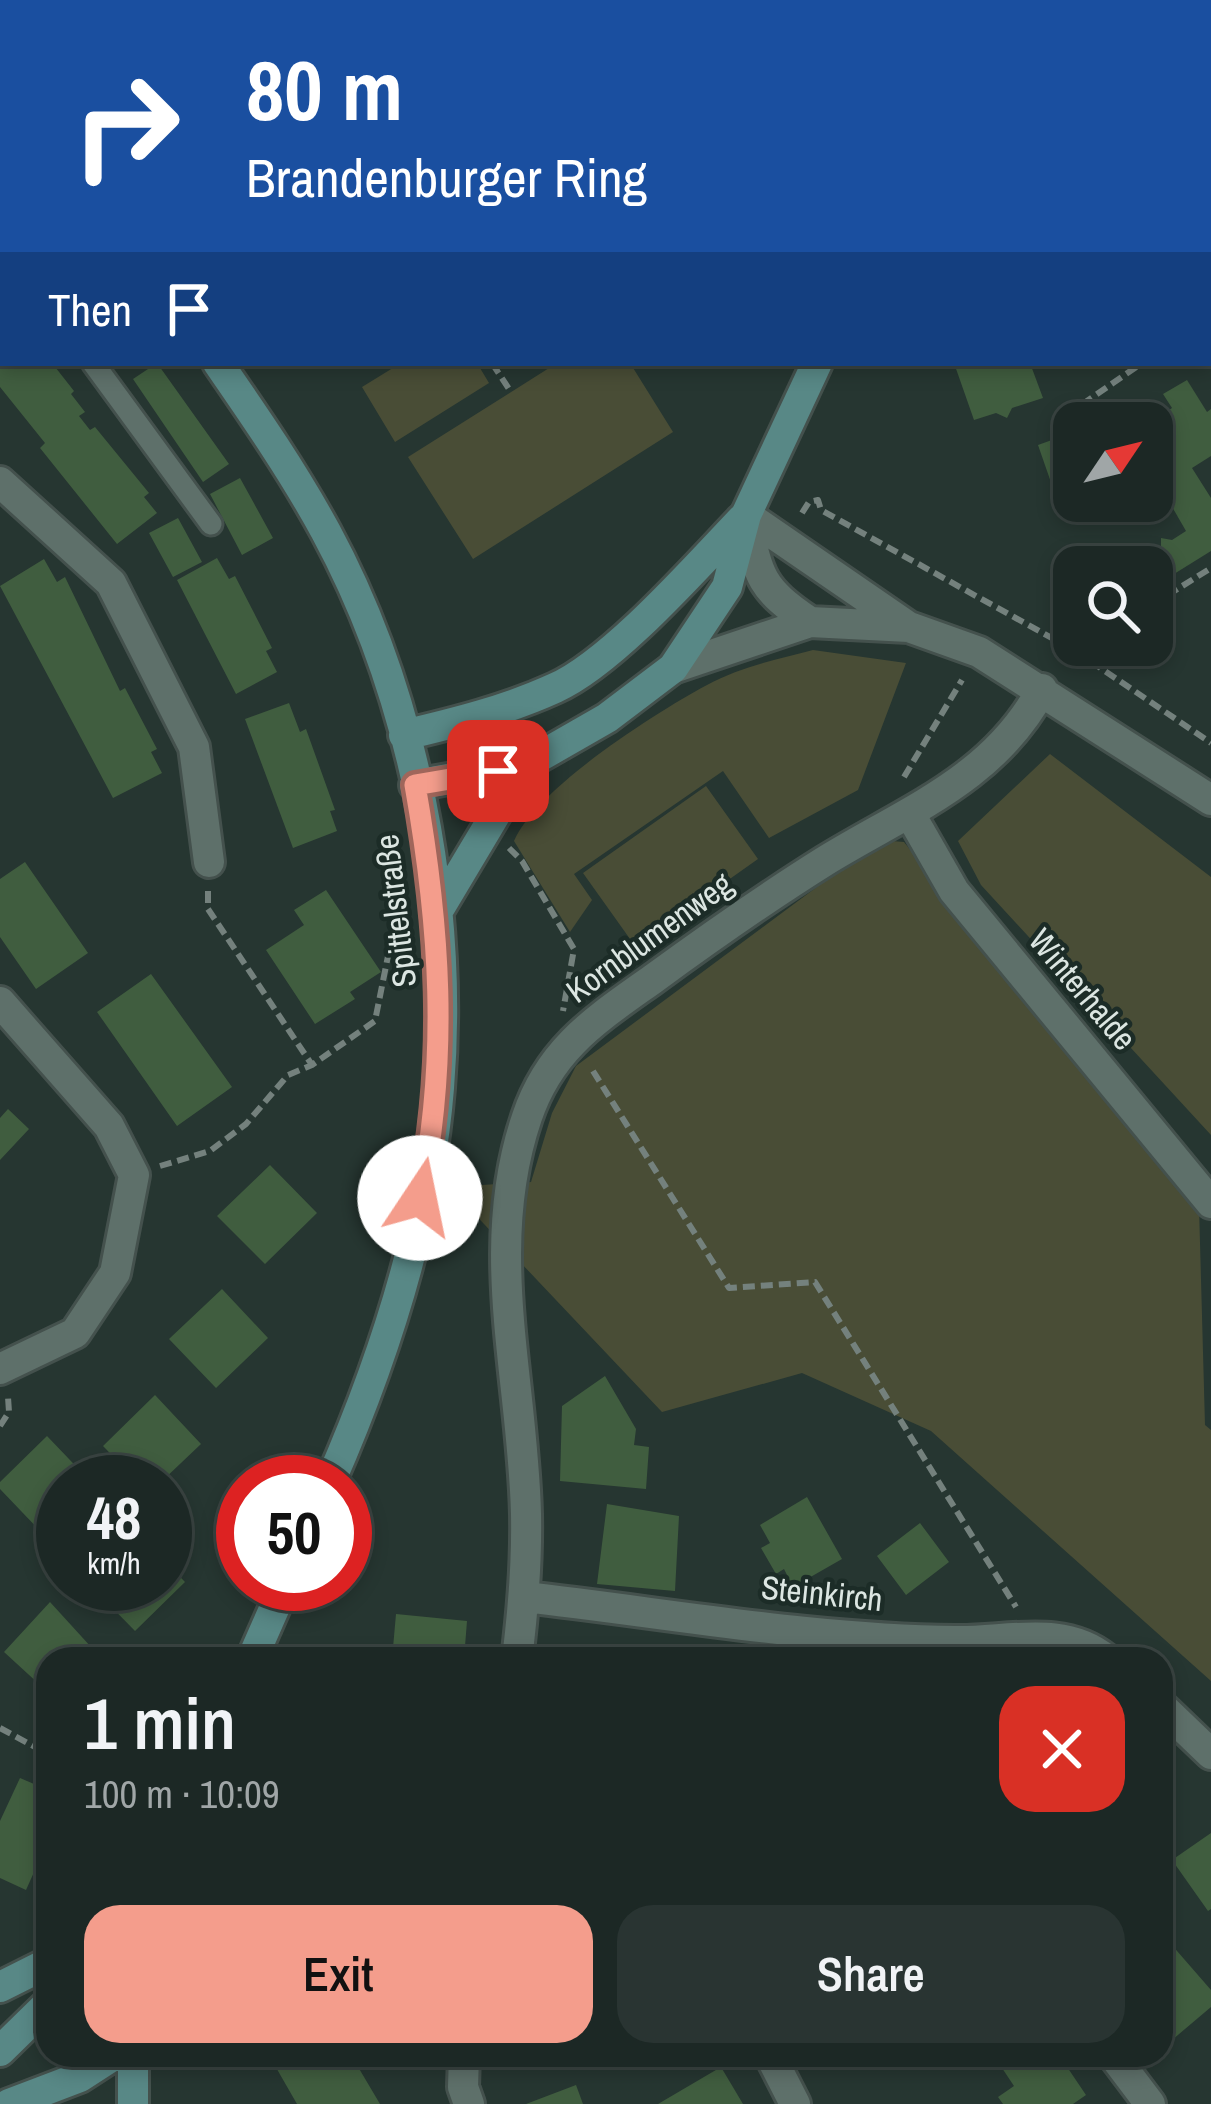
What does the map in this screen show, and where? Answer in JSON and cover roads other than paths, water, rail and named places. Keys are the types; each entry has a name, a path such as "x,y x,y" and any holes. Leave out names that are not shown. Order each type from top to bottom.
{"main road":[{"name":"Spittelstraße","path":"220,366 328,536 404,735 435,916 442,1002 439,1091 428,1160 376,1370 341,1455"},
{"path":"415,785 525,765 607,718 673,668 728,587 746,515 816,366"},
{"path":"404,735 460,722 560,686 653,612 746,515"},
{"path":"435,916 525,765"},
{"path":"257,1647 273,1611"},
{"path":"0,1987 36,1969"},
{"path":"0,2050 36,2016"},
{"path":"9,2104 95,2067"},
{"path":"133,2067 133,2104"}],"street":[{"path":"0,482 112,583 194,747 209,862"},
{"path":"746,515 756,563 770,595 810,622"},
{"path":"746,515 909,627 979,652 1211,800"},
{"path":"673,668 810,622 909,627"},
{"name":"Kornblumenweg","path":"519,1647 525,1597 526,1511 502,1264 513,1171 528,1114 572,1037 760,902 951,792 996,753 1026,719 1042,689"},
{"name":"Winterhalde","path":"910,814 954,892 1211,1203"},
{"path":"0,1002 109,1126 134,1175 115,1273 75,1333 0,1370"},
{"name":"Steinkirch","path":"525,1597 956,1641 1034,1636 1091,1647"},
{"path":"1173,1718 1211,1754"},
{"path":"464,2067 469,2104"},
{"path":"776,2067 795,2104"},
{"path":"1122,2067 1150,2104"}],"lane":[{"path":"95,366 211,524"}]}
